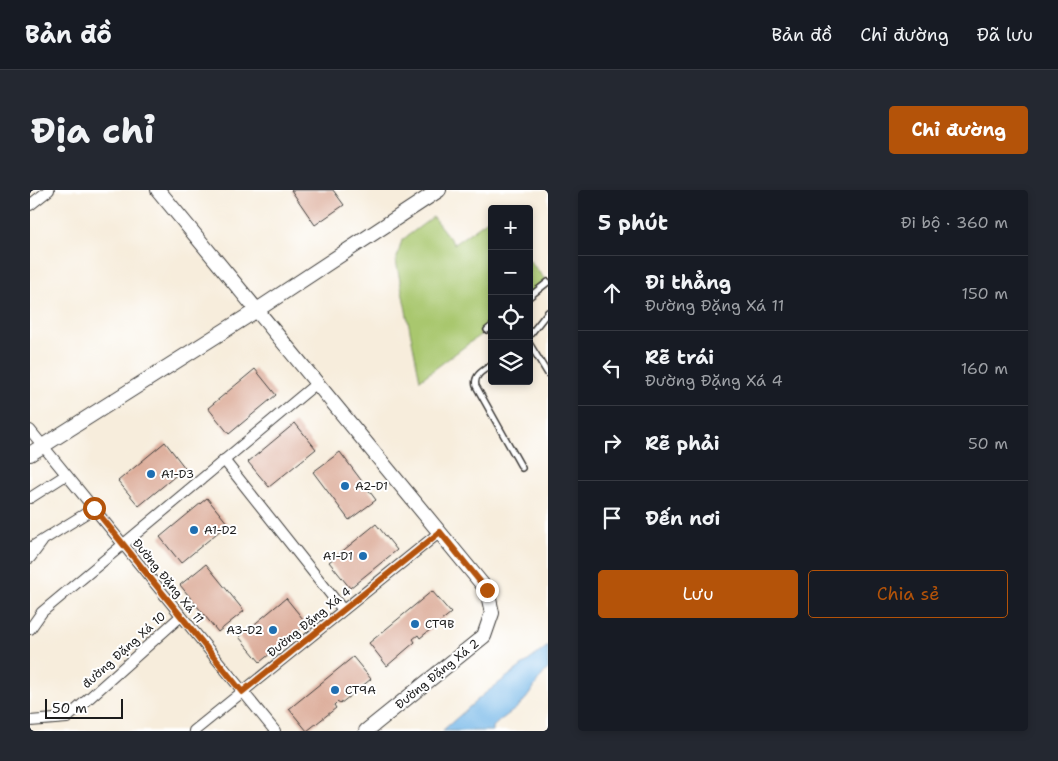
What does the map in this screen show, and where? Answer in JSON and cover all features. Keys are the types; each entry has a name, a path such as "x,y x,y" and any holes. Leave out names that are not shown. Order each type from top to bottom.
{"street":[{"path":"30,205 49,190"},
{"path":"158,190 440,532"},
{"path":"30,454 257,310 439,190"},
{"path":"30,629 42,612 317,383"},
{"name":"Đường Đặng Xá 11","path":"30,430 274,731"},
{"path":"224,460 343,610"},
{"path":"30,498 66,475"},
{"path":"30,548 94,508"},
{"name":"Đường Đặng Xá 4","path":"194,731 440,532"},
{"name":"Đường Đặng Xá 2","path":"366,731 484,636 492,613 487,590 440,532"},
{"path":"30,558 44,539"},
{"name":"đường Đặng Xá 10","path":"30,722 67,718 181,616"},
{"path":"30,722 38,731"}],"lane":[{"path":"532,295 548,282"},
{"path":"533,331 548,312"},
{"path":"533,350 548,374"},
{"path":"488,367 477,375 476,386 522,468"}],"green space":[{"path":"433,217 454,244 488,220 488,329 420,380 396,261 402,240"},
{"path":"533,265 548,283 533,294"}],"water":[{"path":"548,646 548,669 525,700 496,724 493,727 493,731 442,731 483,695"}],"building":[{"path":"291,190 333,190 344,205 315,225"},
{"path":"255,369 276,395 229,434 208,408"},
{"path":"295,423 316,449 269,487 248,462"},
{"name":"A1-D3","path":"165,442 185,468 139,506 118,481"},
{"name":"A2-D1","path":"340,452 376,500 349,520 313,472"},
{"name":"A1-D2","path":"207,498 228,524 181,563 160,537"},
{"name":"A1-D1","path":"376,524 397,550 350,588 329,562"},
{"path":"206,564 244,611 218,632 180,585"},
{"name":"CT9B","path":"432,591 451,613 420,638 418,635 413,639 415,642 387,666 369,643"},
{"name":"A3-D2","path":"286,598 307,624 260,662 239,637"},
{"name":"CT9A","path":"353,657 371,679 340,704 338,701 334,705 336,708 307,731 289,709"}],"place":[{"name":"A1-D3","path":"151,474"},
{"name":"A2-D1","path":"345,486"},
{"name":"A1-D2","path":"194,530"},
{"name":"A1-D1","path":"363,556"},
{"name":"CT9B","path":"415,624"},
{"name":"A3-D2","path":"273,630"},
{"name":"CT9A","path":"335,690"}],"route":[{"path":"94,508 242,692 440,532 487,590"}]}
